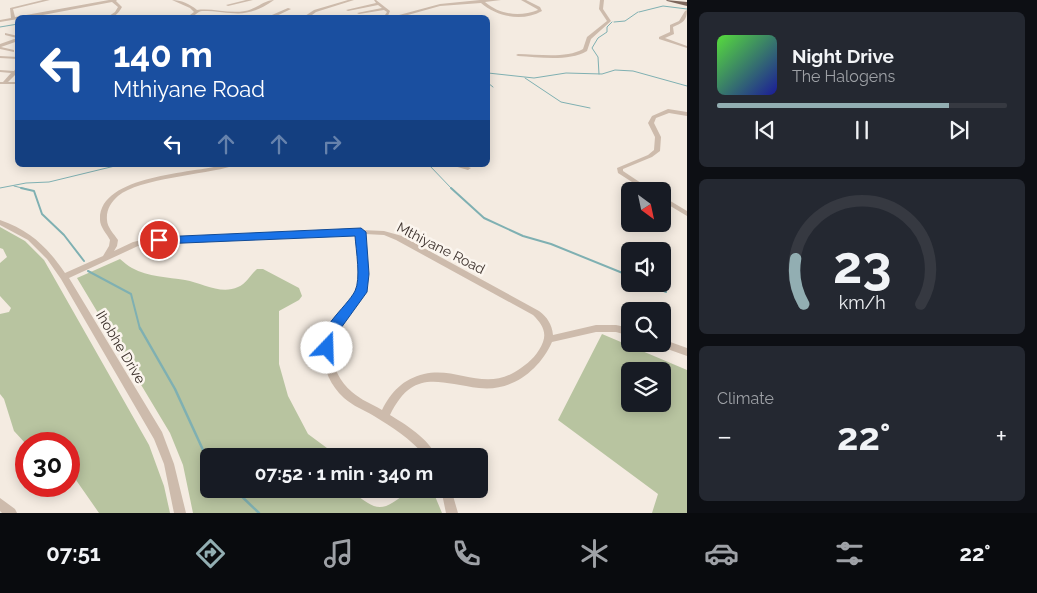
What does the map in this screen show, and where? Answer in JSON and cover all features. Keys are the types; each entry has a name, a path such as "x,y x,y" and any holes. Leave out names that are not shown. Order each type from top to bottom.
{"main road":[{"path":"669,0 687,4"}],"street":[{"path":"15,16 11,9 13,8 48,0"},
{"path":"32,15 114,0 120,8 113,15"},
{"path":"174,0 197,11"},
{"path":"228,5 251,0 261,6"},
{"path":"192,15 197,11 210,9 241,13 272,0"},
{"path":"309,15 316,11 352,0"},
{"path":"374,0 391,15"},
{"path":"396,15 440,5 499,0"},
{"path":"481,1 489,9 506,15 528,15 540,11 539,8 523,0"},
{"path":"518,55 571,55 581,52 588,46 589,38 609,21 601,9 602,0"},
{"path":"348,10 379,4"},
{"path":"274,15 289,8"},
{"path":"359,13 385,9"},
{"path":"687,11 680,22 671,26 672,33 661,38 687,47"},
{"path":"0,21 15,18"},
{"path":"7,34 15,37"},
{"path":"0,48 15,40"},
{"path":"0,48 12,51"},
{"path":"0,57 15,58"},
{"path":"0,71 15,70"},
{"path":"2,83 15,71"},
{"path":"2,83 15,83"},
{"path":"634,182 620,172 620,168 650,156 657,151 658,137 651,123 654,117 668,111 687,114"},
{"path":"106,257 113,246 114,240 103,220 103,207 112,196 144,182 225,167"},
{"path":"464,167 468,168"},
{"path":"671,204 687,214"},
{"name":"Ihobhe Drive","path":"0,222 19,230 38,242 64,277 158,436 169,464 180,513"},
{"path":"361,232 363,286 360,294 330,336 327,348 332,374 340,388 361,404 384,416 414,438 423,448"},
{"name":"Mthiyane Road","path":"64,277 136,244 159,240 361,232 384,233 399,238 527,308 546,323 548,339"},
{"path":"384,416 391,401 400,390 416,381 443,378 491,383 515,377 537,361 548,339 567,337 600,326 610,326 621,329"},
{"path":"671,346 687,352"},
{"path":"448,498 452,513"},
{"path":"0,504 11,513"}],"green space":[{"path":"0,227 25,241 44,260 149,445 164,486 170,513 99,513 80,486 80,432 14,431 4,399 0,394 0,314 9,312 11,308 0,296 0,263 7,257 3,249 0,248"},
{"path":"120,259 138,271 185,280 218,289 225,290 241,286 257,269 263,269 299,288 302,296 299,300 279,311 279,364 288,396 308,434 327,448 200,448 200,498 361,498 374,506 380,507 386,506 399,498 436,498 442,513 193,513 183,465 170,433 77,278"},
{"path":"602,334 621,342 621,352 644,352 668,362 621,362 621,412 671,412 671,363 687,370 687,513 652,513 658,494 558,420"}],"waterway":[{"path":"639,12 663,6 687,9"},
{"path":"614,22 625,21 638,12"},
{"path":"599,74 598,57 592,48 598,38 607,32 607,27 612,22"},
{"path":"0,27 15,24"},
{"path":"599,74 615,70 633,71 687,86"},
{"path":"490,73 534,78 566,73 599,74"},
{"path":"525,78 561,102 590,108"},
{"path":"0,188 26,183 49,182 111,167"},
{"path":"431,167 451,188"},
{"path":"14,186 26,189"},
{"path":"21,188 34,191 42,214 64,235 84,261"},
{"path":"451,188 484,218 523,236 551,244 621,272"},
{"path":"88,271 131,294 140,329"},
{"path":"140,328 175,389 202,448"},
{"path":"243,498 259,513"}],"route":[{"path":"159,240 361,232 360,250 363,286 358,298 336,324 327,348"}]}
